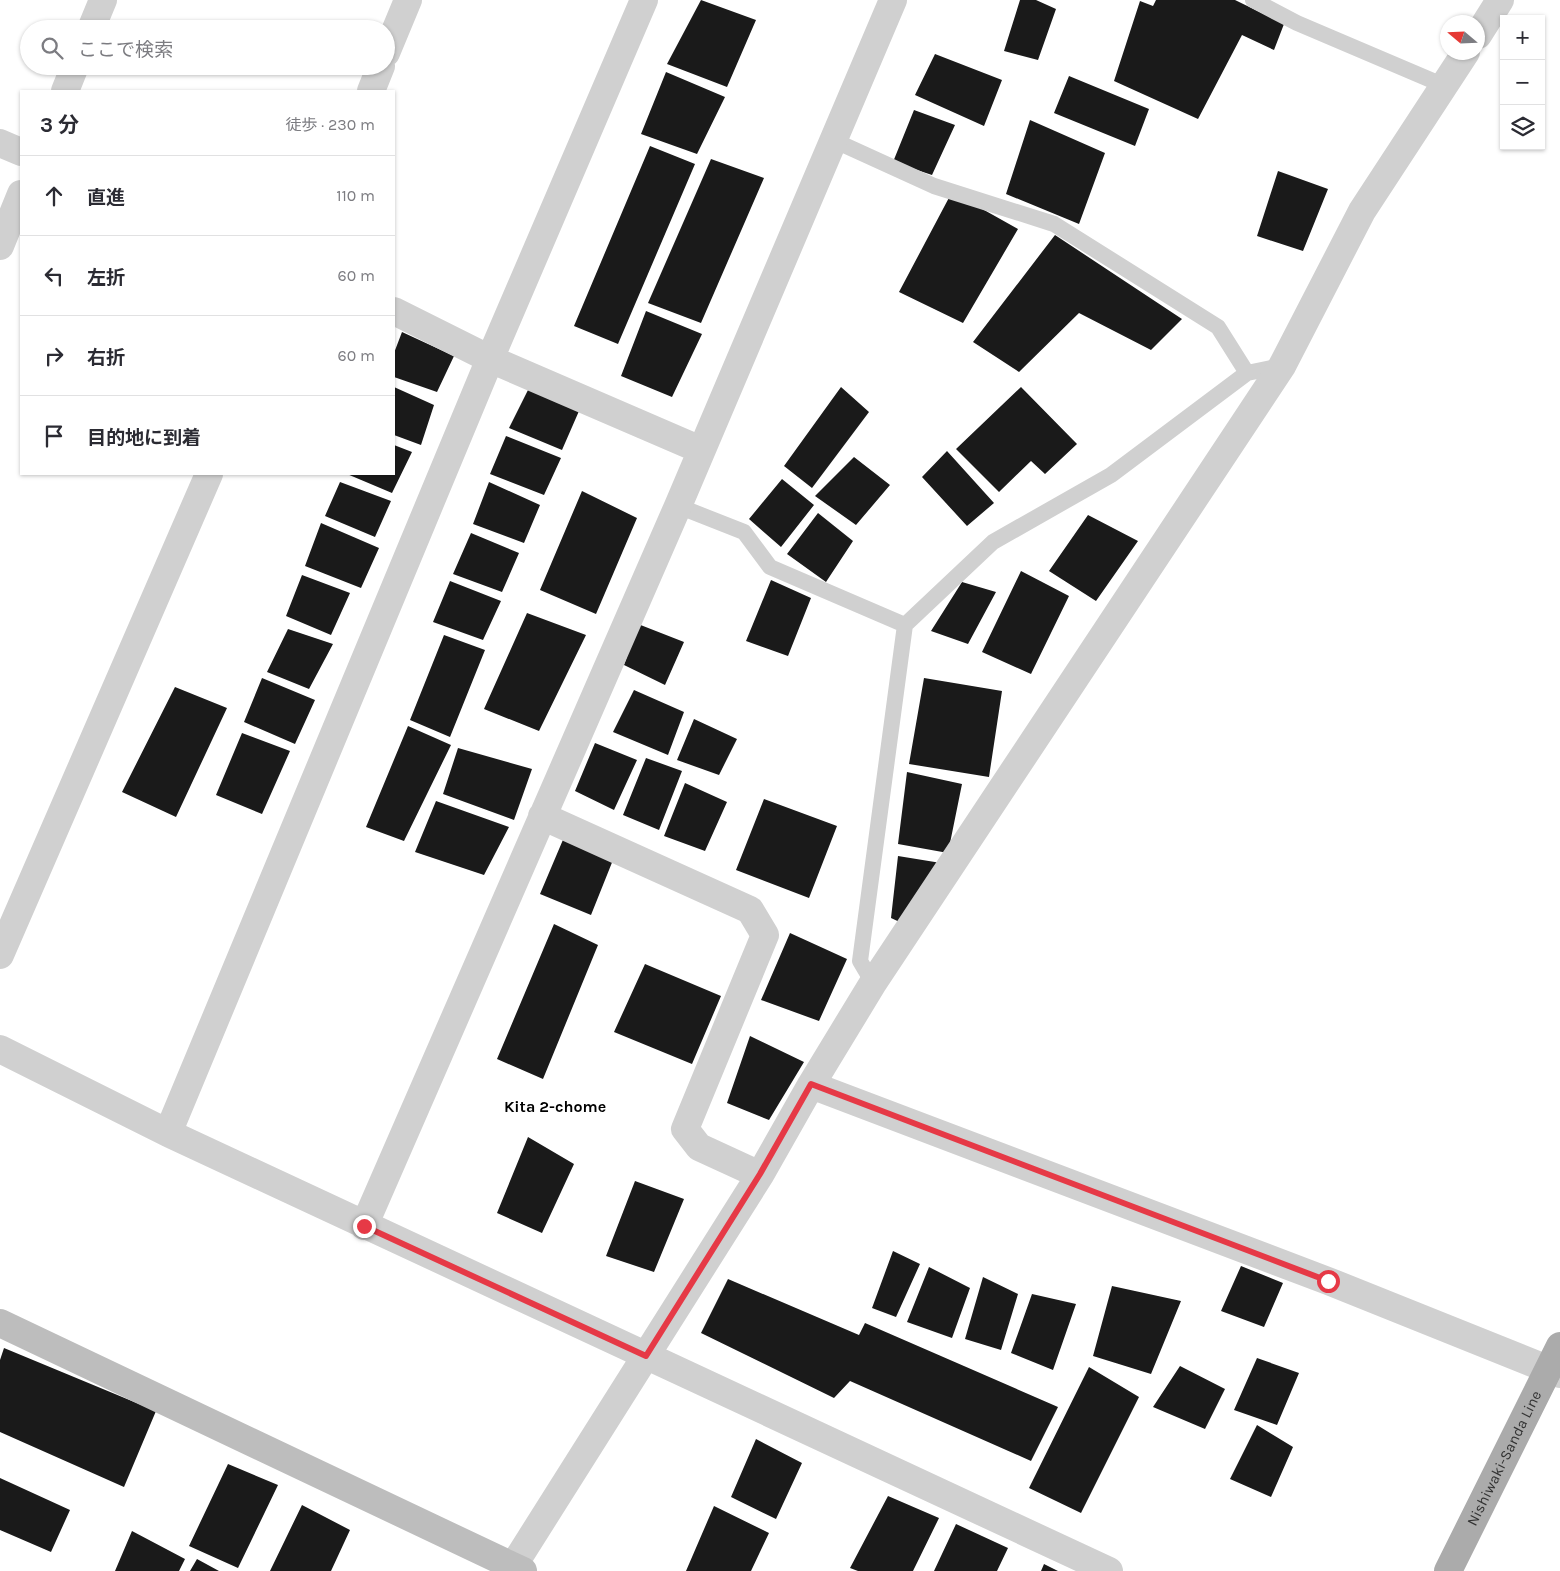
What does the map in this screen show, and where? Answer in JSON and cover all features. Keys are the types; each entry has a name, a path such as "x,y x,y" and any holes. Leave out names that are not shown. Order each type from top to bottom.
{"main road":[{"name":"Nishiwaki-Sanda Line","path":"1448,1571 1556,1363"}],"street":[{"path":"95,20 103,0"},
{"path":"395,31 408,0"},
{"path":"168,1133 490,360 644,0"},
{"path":"364,1226 678,506 893,0"},
{"path":"1485,24 1500,0"},
{"path":"0,1323 515,1570 760,1174 811,1084 873,983 1282,366 1362,211 1461,60"},
{"path":"64,90 71,75"},
{"path":"370,90 377,75"},
{"path":"0,143 20,152"},
{"path":"0,246 20,196"},
{"path":"395,312 490,360 701,450"},
{"path":"0,956 209,475"},
{"path":"542,816 750,910 765,935 686,1129 699,1147 760,1174"},
{"path":"0,1049 168,1133 364,1226 1109,1571"},
{"path":"811,1084 1319,1278 1556,1363"}],"lane":[{"path":"1253,0 1297,23 1445,86"},
{"path":"833,140 934,186 1054,224 1218,327 1247,373"},
{"path":"873,983 860,962 905,625 993,542 1112,475 1247,373 1282,366"},
{"path":"678,506 744,532 770,567 905,625"}],"building":[{"path":"701,0 756,20 727,87 667,64"},
{"path":"1020,0 1036,0 1056,9 1038,60 1004,51"},
{"path":"1156,0 1235,0 1284,24 1274,50 1242,35 1198,119 1114,81 1140,1 1153,6"},
{"path":"935,54 1002,80 984,126 915,95"},
{"path":"666,72 725,97 697,154 641,134"},
{"path":"1069,76 1149,109 1135,146 1054,113"},
{"path":"914,110 955,125 932,175 893,162"},
{"path":"1030,120 1105,153 1079,224 1006,194"},
{"path":"650,146 695,164 618,344 574,326"},
{"path":"711,159 764,178 701,323 648,303"},
{"path":"1278,171 1328,189 1303,251 1257,236"},
{"path":"952,192 1018,229 963,323 899,292"},
{"path":"1055,235 1182,319 1151,350 1079,313 1019,372 973,342"},
{"path":"646,311 702,334 672,397 621,376"},
{"path":"402,332 454,356 437,392 395,377 395,350"},
{"path":"395,387 434,405 421,445 395,435"},
{"path":"841,387 869,412 812,488 784,466"},
{"path":"1021,387 1077,444 1045,474 1031,461 999,492 956,449"},
{"path":"529,388 579,411 562,450 509,428"},
{"path":"506,436 561,458 544,495 490,474"},
{"path":"395,445 412,452 392,493 349,475 395,475"},
{"path":"947,451 994,503 967,526 922,477"},
{"path":"854,457 890,485 856,525 815,496"},
{"path":"782,479 814,505 781,547 749,519"},
{"path":"340,482 391,501 375,537 325,516"},
{"path":"489,482 540,505 524,543 473,524"},
{"path":"582,491 637,518 596,614 540,590"},
{"path":"818,513 853,541 826,582 787,554"},
{"path":"1088,515 1138,541 1096,601 1049,571"},
{"path":"321,523 379,548 361,588 305,566"},
{"path":"471,533 519,553 502,592 453,574"},
{"path":"1021,571 1069,596 1031,674 982,652"},
{"path":"302,575 350,593 331,635 286,616"},
{"path":"771,580 811,598 788,656 746,641"},
{"path":"450,581 501,601 483,640 433,622"},
{"path":"962,582 996,592 968,644 931,631"},
{"path":"527,613 586,635 539,731 484,709"},
{"path":"638,624 684,642 665,685 624,665"},
{"path":"288,629 333,644 309,689 267,672"},
{"path":"444,635 485,650 450,737 410,720"},
{"path":"262,678 315,700 295,744 244,722"},
{"path":"924,678 1002,691 989,777 909,764"},
{"path":"175,687 227,708 176,817 122,792"},
{"path":"634,690 684,712 668,755 613,732"},
{"path":"694,719 737,739 719,775 677,760"},
{"path":"408,726 451,745 404,841 366,827"},
{"path":"242,733 290,751 262,814 216,795"},
{"path":"595,743 637,760 614,810 575,791"},
{"path":"458,748 532,769 514,820 443,794"},
{"path":"646,758 682,771 659,830 623,815"},
{"path":"907,772 962,784 948,853 898,844"},
{"path":"685,783 727,802 705,851 664,836"},
{"path":"764,799 837,826 809,898 736,870"},
{"path":"436,801 509,827 484,875 415,852"},
{"path":"565,835 615,855 591,915 540,894"},
{"path":"898,856 941,863 906,925 891,918"},
{"path":"554,924 598,945 543,1079 497,1059"},
{"path":"790,933 847,959 819,1021 761,1000"},
{"path":"645,964 721,996 692,1064 614,1032"},
{"path":"750,1036 804,1062 769,1120 727,1103"},
{"path":"528,1137 574,1164 542,1233 497,1213"},
{"path":"635,1181 684,1199 654,1272 606,1256"},
{"path":"893,1251 920,1264 896,1317 872,1308"},
{"path":"1241,1266 1283,1283 1264,1327 1221,1311"},
{"path":"929,1267 970,1288 952,1338 907,1322"},
{"path":"983,1277 1018,1294 1001,1350 965,1339"},
{"path":"728,1279 859,1335 865,1323 1058,1407 1031,1461 850,1381 834,1398 701,1333"},
{"path":"1112,1286 1181,1301 1151,1374 1093,1356"},
{"path":"1032,1294 1076,1304 1053,1370 1011,1353"},
{"path":"4,1348 156,1411 124,1487 0,1432 0,1360"},
{"path":"1257,1358 1299,1373 1277,1425 1234,1410"},
{"path":"1180,1366 1225,1389 1205,1429 1153,1407"},
{"path":"1089,1367 1139,1397 1081,1513 1029,1488"},
{"path":"1257,1425 1293,1447 1271,1497 1230,1479"},
{"path":"756,1439 802,1463 776,1519 731,1497"},
{"path":"228,1464 278,1485 238,1568 189,1546"},
{"path":"0,1478 70,1510 51,1552 0,1530"},
{"path":"888,1496 939,1518 913,1571 858,1571 850,1568"},
{"path":"302,1505 350,1530 331,1571 270,1571"},
{"path":"714,1506 769,1533 751,1571 686,1571"},
{"path":"956,1524 1008,1548 997,1571 934,1571"},
{"path":"132,1531 185,1559 179,1571 115,1571"},
{"path":"197,1559 219,1571 190,1571"},
{"path":"1044,1564 1058,1571 1041,1571"}],"district":[{"name":"Kita 2-chome","path":"555,1106"}],"route":[{"path":"364,1226 646,1356 760,1174 811,1084 1328,1281"}]}
